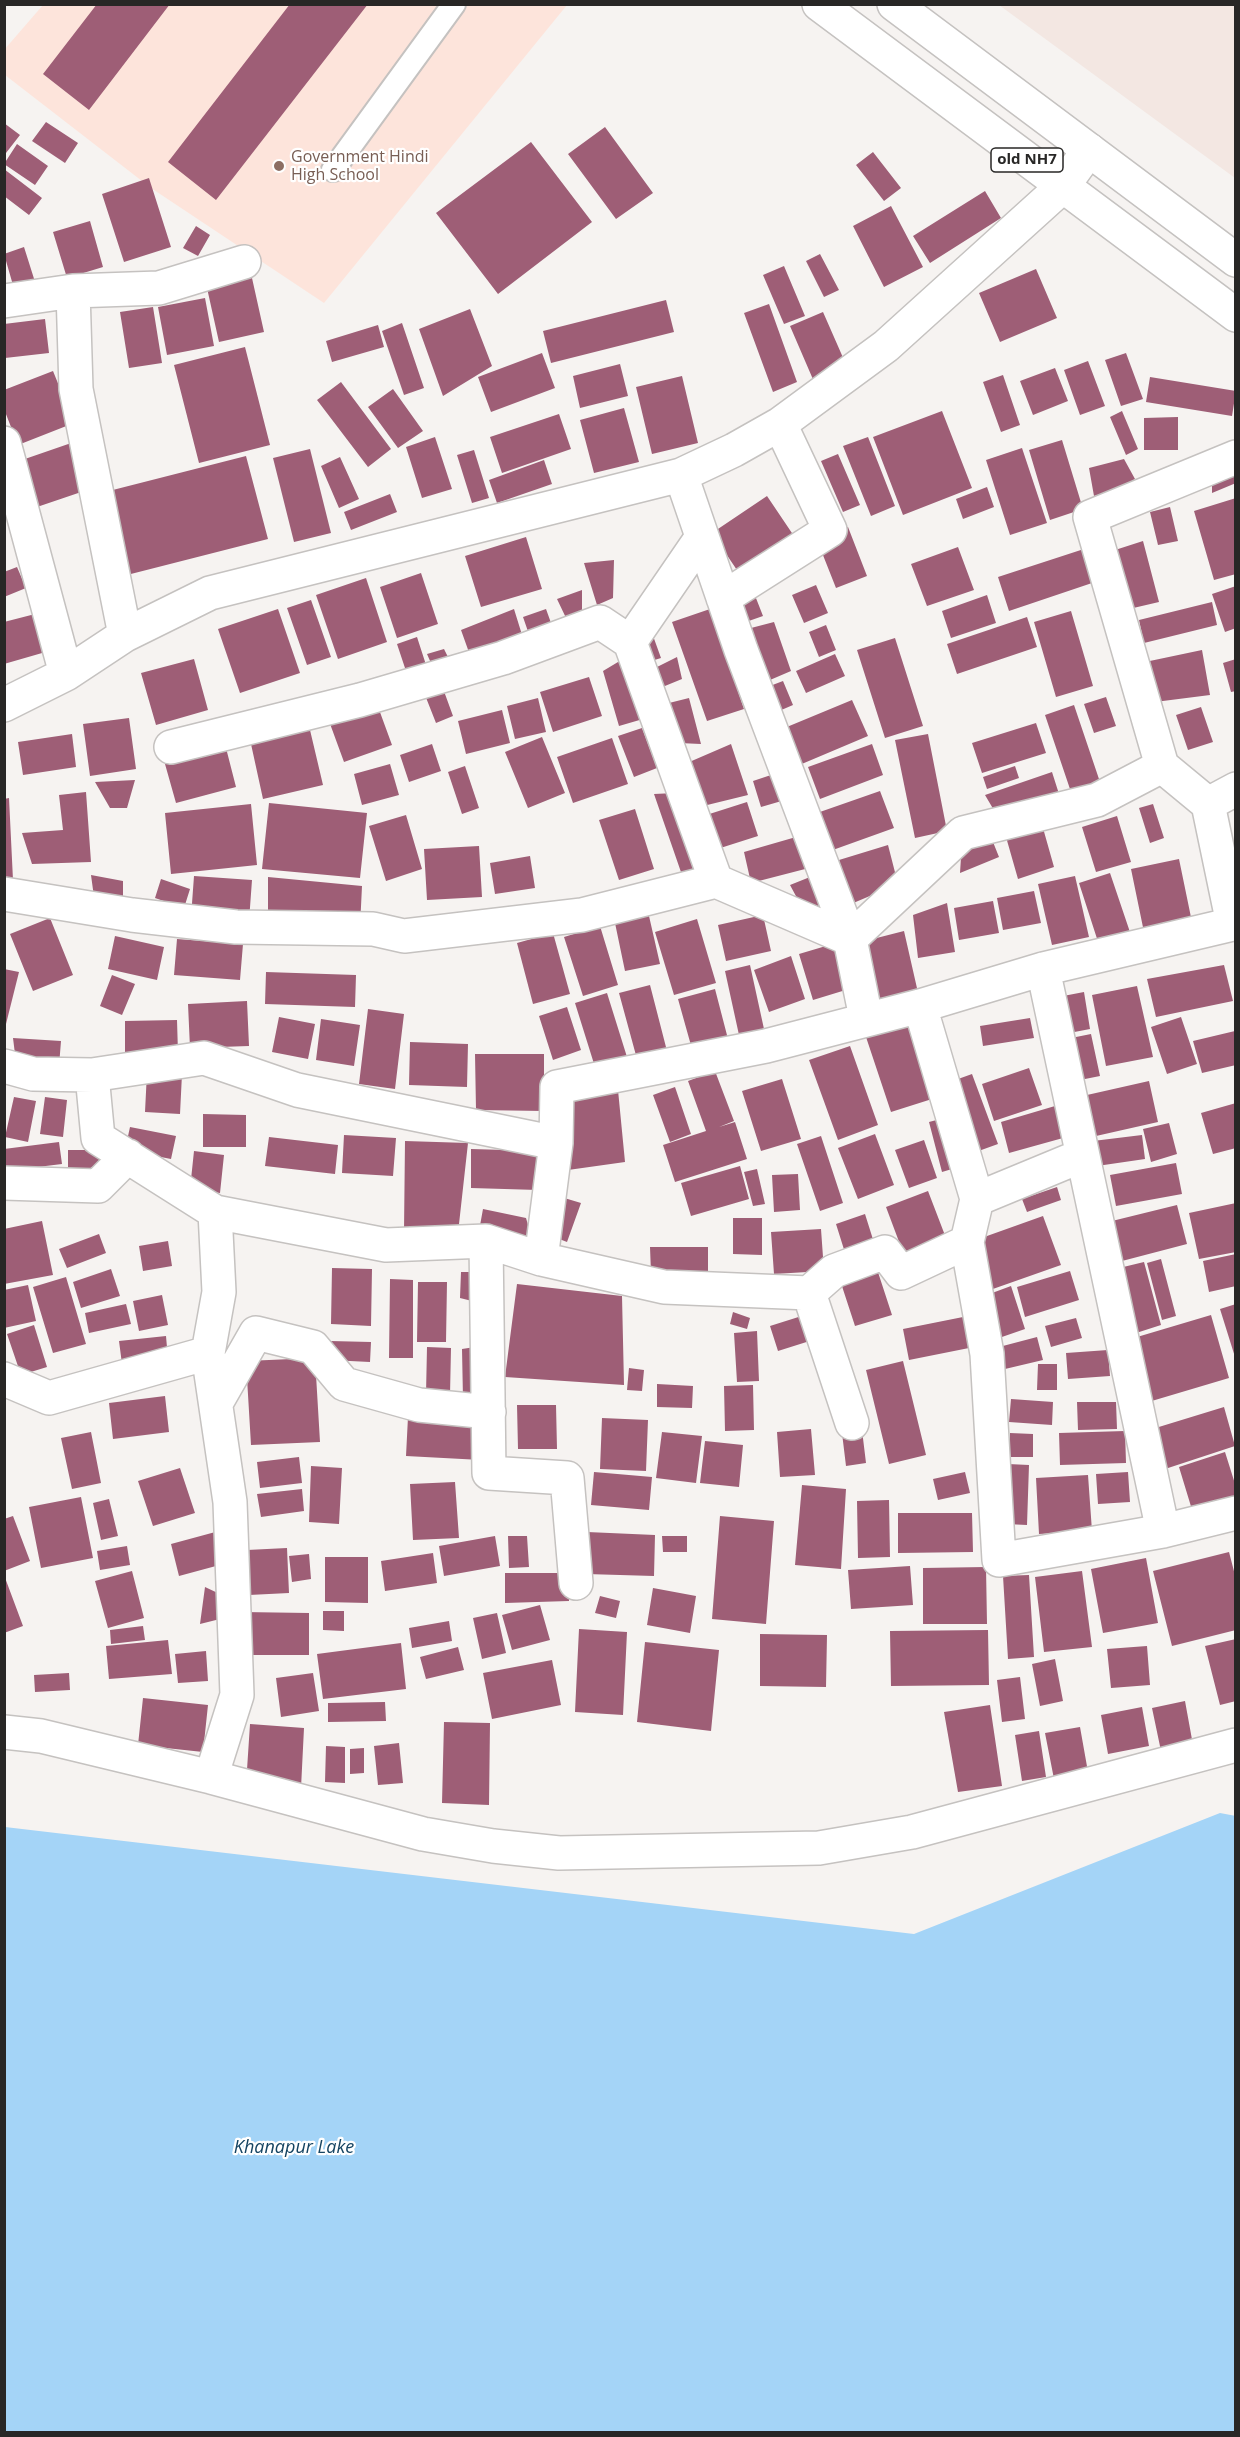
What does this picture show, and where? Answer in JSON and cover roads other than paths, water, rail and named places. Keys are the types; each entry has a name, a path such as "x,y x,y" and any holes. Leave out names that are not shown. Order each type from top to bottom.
{"street":[{"name":"old NH7","path":"819,4 1236,315"},
{"name":"Old NH7","path":"894,4 1236,260"},
{"path":"4,705 66,674 125,635 210,593 681,475 780,424 886,346 1062,186 1089,150"},
{"path":"4,301 73,291 159,288 244,262"},
{"path":"73,291 76,389 125,635"},
{"path":"723,598 830,530 780,424"},
{"path":"4,443 66,674"},
{"path":"542,1259 556,1143 557,1088 766,1046 866,1018 920,1006 1043,969 1234,928 1222,797 1162,766 1090,517 1236,457"},
{"path":"681,475 723,598 850,939 866,1018"},
{"path":"630,642 702,537"},
{"path":"171,747 360,700 503,658 600,622 630,642 716,881"},
{"path":"850,939 963,833 1097,800 1162,766"},
{"path":"4,894 132,915 236,927 373,929 404,936 582,915 716,881 850,939"},
{"path":"1043,969 1163,1531"},
{"path":"920,1006 977,1199 967,1242 987,1354 999,1560 1163,1531 1236,1513"},
{"path":"4,1066 33,1074 92,1075 204,1058 297,1090 556,1143"},
{"path":"92,1075 98,1138 215,1212 386,1245 486,1241 542,1259 664,1287 809,1293 834,1271 885,1252 901,1273 967,1242"},
{"path":"4,1183 98,1185 128,1156"},
{"path":"977,1199 1082,1156"},
{"path":"211,1777 237,1695 230,1502 208,1353 219,1292 215,1212"},
{"path":"486,1241 489,1473 567,1478 576,1583"},
{"path":"809,1293 852,1423"},
{"path":"216,1403 256,1333 313,1347 344,1384 419,1405 489,1412"},
{"path":"4,1379 49,1398 208,1353"},
{"path":"4,1732 42,1736 211,1777 423,1834 559,1853 819,1848 912,1832 1236,1745"}],"lane":[{"path":"333,170 454,4"}],"water":[{"name":"Khanapur Lake","path":"1220,1813 1236,1816 1235,2432 5,2432 5,1827 914,1934"}],"place":[{"name":"Government Hindi High School","path":"279,166"}]}
